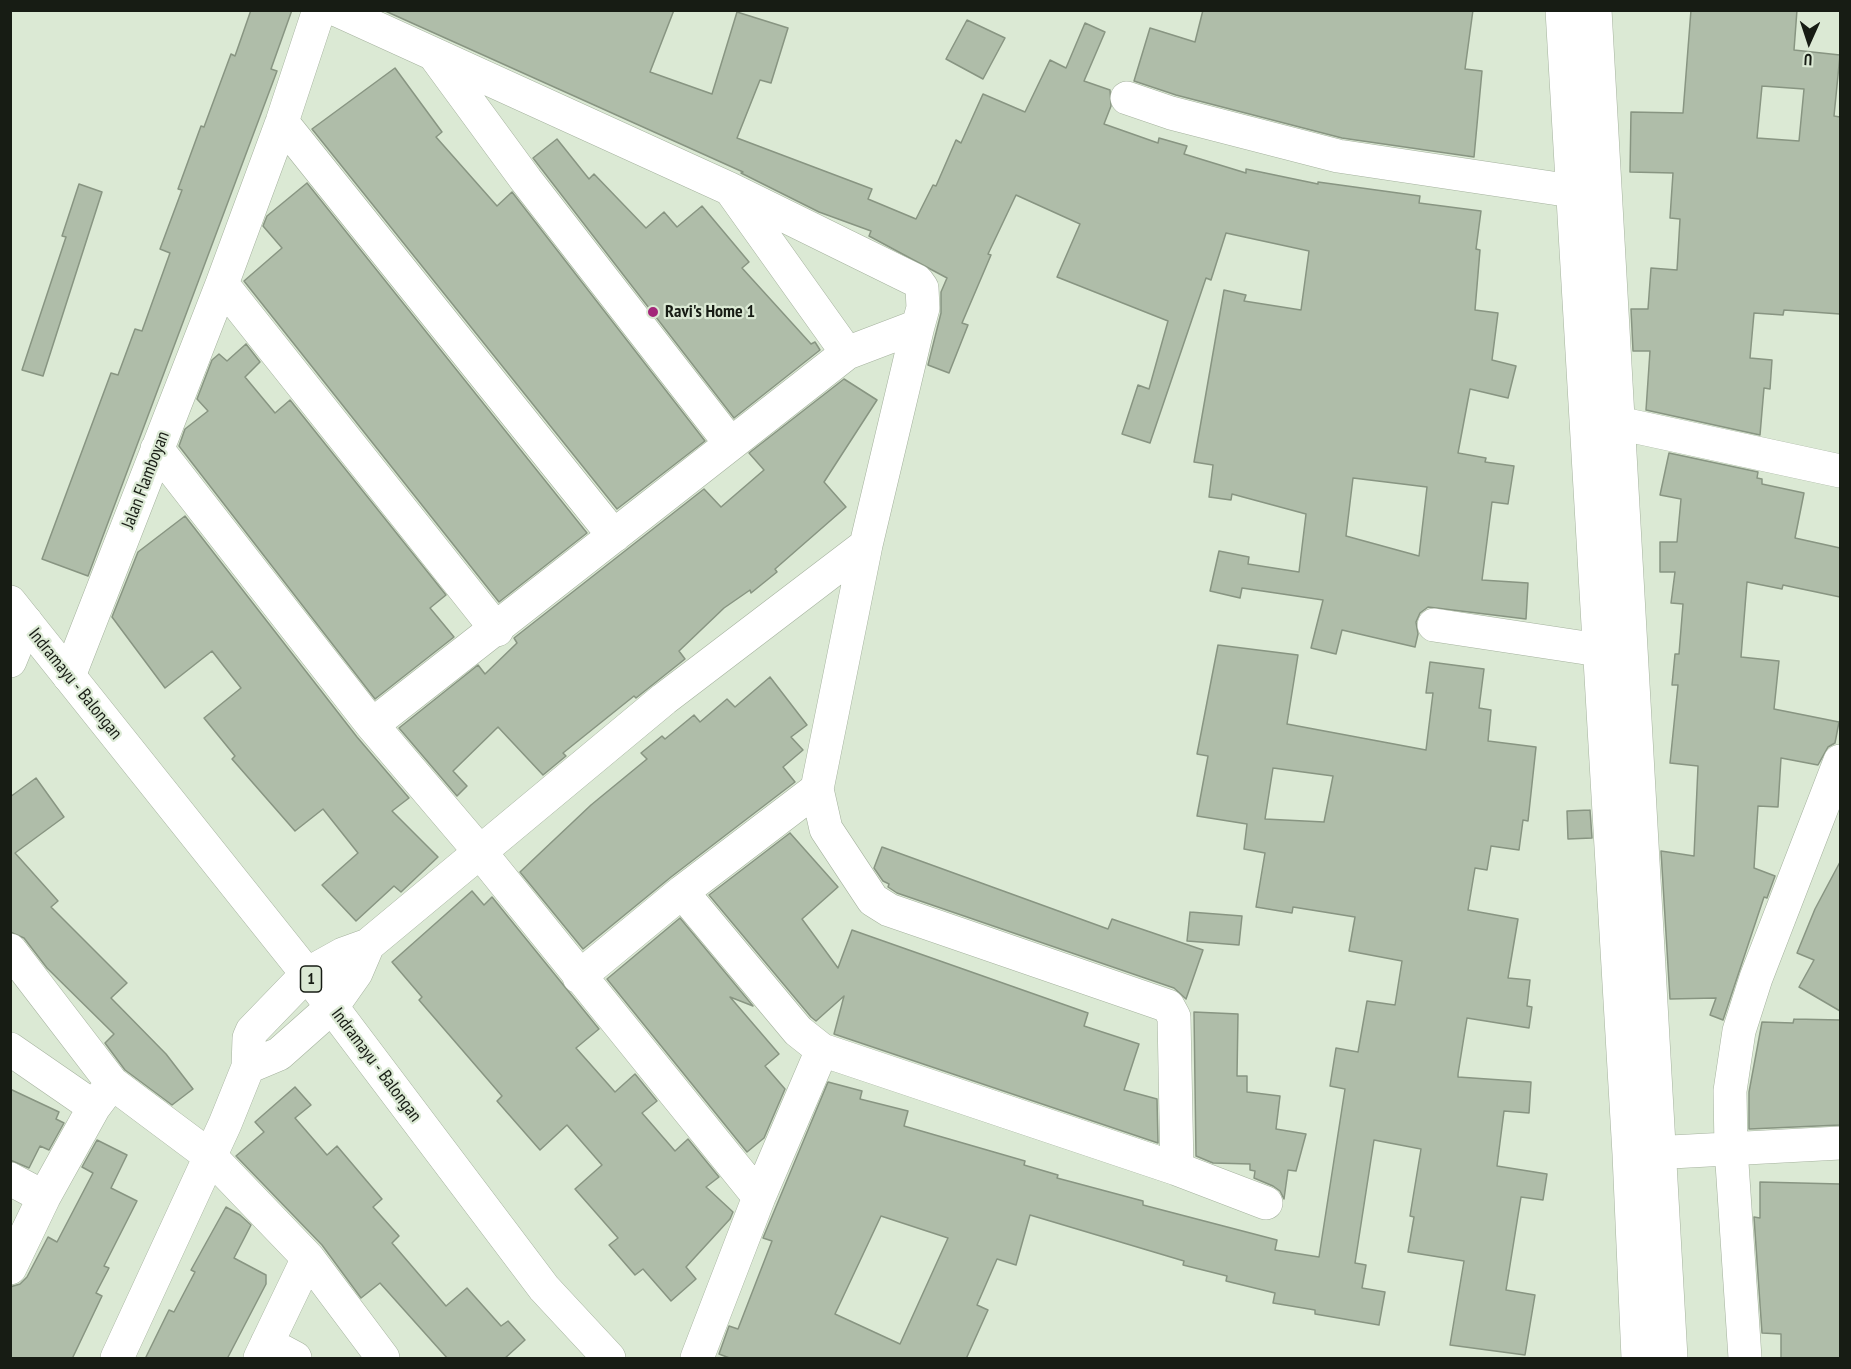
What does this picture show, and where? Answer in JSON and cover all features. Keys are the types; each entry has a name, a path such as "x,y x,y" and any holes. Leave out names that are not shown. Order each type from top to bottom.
{"main road":[{"name":"Jalan Flamboyan","path":"69,676 222,284 282,122 319,10"},
{"path":"337,10 730,189 917,281 922,288 923,308 866,545 817,789 826,829 873,900 889,910 1168,1006 1174,1017 1177,1169"},
{"path":"1562,10 1599,650 1683,1151 1744,1359"},
{"path":"1595,10 1618,423 1683,1151 1671,1359"},
{"path":"434,54 526,180 730,443"},
{"path":"1127,98 1171,113 1338,156 1572,191"},
{"path":"282,122 614,536"},
{"path":"730,189 847,352"},
{"path":"222,284 497,630"},
{"path":"372,725 497,630 847,352 918,326"},
{"path":"1586,423 1618,423 1840,471"},
{"path":"158,449 372,725 480,852 759,1197"},
{"path":"117,1359 211,1157 248,1067 249,1038 252,1031 307,974 343,954 368,945 664,699 866,545"},
{"path":"10,661 18,612"},
{"name":"Indramayu - Balongan","path":"18,612 332,1006 544,1287 609,1359"},
{"path":"1434,625 1599,650"},
{"path":"1638,1359 1683,1151 1730,1091 1739,1031 1756,978 1840,761"},
{"path":"579,977 682,892 817,789"},
{"path":"682,892 798,1031 822,1050 1177,1169 1266,1203"},
{"path":"248,1067 279,1054 332,1006 356,973 368,945"},
{"path":"10,950 103,1095"},
{"path":"10,1048 103,1095 211,1157 308,1258 383,1359"},
{"path":"697,1359 759,1197 822,1050"},
{"path":"10,1268 45,1197 103,1095"},
{"path":"1683,1151 1840,1143"},
{"path":"10,1179 45,1197"},
{"path":"295,1359 263,1351 308,1258"}],"building":[{"path":"251,10 292,10 271,69 277,71 88,576 42,559 111,373 118,375 135,329 142,331 170,253 160,249 182,190 178,189 231,54 235,56"},
{"path":"383,10 674,10 650,72 712,94 737,12 788,28 771,83 760,80 737,138 872,189 868,199 916,219 933,185 936,186 956,140 961,143 983,94 1025,112 1050,60 1066,68 1085,23 1105,32 1084,81 1110,90 1111,106 1104,124 1158,143 1159,138 1187,146 1184,154 1246,173 1246,169 1318,184 1318,182 1420,196 1419,203 1481,211 1476,249 1480,250 1475,310 1498,313 1492,360 1516,366 1508,398 1470,389 1458,453 1486,458 1485,462 1514,466 1508,504 1492,502 1482,580 1528,583 1526,619 1428,607 1420,613 1416,622 1418,634 1415,647 1342,630 1336,654 1311,648 1323,600 1242,588 1240,598 1210,591 1219,551 1249,557 1248,564 1299,572 1306,514 1232,494 1231,500 1209,497 1213,465 1194,462 1224,290 1246,295 1244,301 1301,310 1309,251 1226,233 1211,280 1206,278 1150,443 1122,434 1138,385 1149,389 1168,321 1057,277 1080,224 1016,195 988,254 991,255 962,323 968,325 949,373 928,365 941,313 941,292 947,278 869,236 871,231 819,212 741,173 743,172","holes":["1353,478 1427,487 1419,556 1346,536"]},
{"path":"1203,10 1473,10 1465,69 1482,71 1474,157 1342,138 1176,95 1134,81 1150,28 1195,42"},
{"path":"1691,10 1797,10 1794,50 1840,55 1834,116 1840,117 1840,314 1784,310 1783,315 1754,313 1750,358 1772,360 1770,389 1764,388 1760,435 1646,410 1650,351 1633,351 1631,309 1648,309 1651,268 1677,270 1680,219 1670,218 1673,173 1630,172 1631,112 1683,113","holes":["1762,86 1804,89 1799,141 1757,138"]},
{"path":"967,20 1005,38 983,79 946,59"},
{"path":"395,68 442,132 436,137 497,206 512,192 705,441 617,509 312,129"},
{"path":"557,139 589,179 594,174 646,228 664,212 677,227 702,206 749,262 742,268 811,344 815,342 820,350 734,418 533,158"},
{"path":"307,183 587,533 499,602 244,281 282,248 263,226 267,216"},
{"path":"79,184 102,192 43,376 22,370 66,237 62,236"},
{"path":"246,344 260,362 245,377 275,413 290,400 446,595 430,608 454,637 375,699 179,446 185,429 208,411 197,399 212,360 219,354 227,361"},
{"path":"844,379 877,400 824,482 846,507 775,569 777,572 751,593 750,590 724,608 679,651 685,659 636,698 634,696 563,753 566,756 543,775 498,727 453,771 467,786 457,796 399,728 478,665 485,674 517,643 514,638 704,489 721,507 764,470 749,453"},
{"path":"1669,453 1758,472 1757,478 1762,479 1762,484 1804,493 1795,538 1840,548 1840,597 1783,585 1782,589 1747,582 1741,657 1779,661 1774,709 1839,722 1835,743 1828,747 1818,765 1781,758 1778,807 1758,806 1754,868 1775,876 1767,898 1764,897 1723,1020 1710,1015 1716,998 1670,999 1661,851 1694,856 1698,766 1670,763 1678,685 1672,685 1675,654 1679,654 1683,604 1671,603 1675,572 1660,572 1660,542 1677,542 1681,499 1660,495"},
{"path":"185,516 357,737 409,798 392,811 438,857 401,892 394,886 356,921 322,885 358,853 323,809 295,831 232,759 235,756 204,718 241,688 212,651 165,688 112,617 138,552"},
{"path":"1218,645 1298,655 1287,724 1426,750 1433,693 1426,693 1430,662 1484,669 1479,708 1491,710 1488,741 1536,747 1528,821 1523,820 1519,850 1491,846 1487,870 1475,868 1468,910 1518,919 1508,978 1530,980 1527,1006 1532,1007 1529,1028 1467,1018 1458,1074 1458,1077 1531,1082 1529,1113 1504,1111 1497,1166 1547,1174 1543,1200 1521,1197 1506,1290 1535,1295 1525,1355 1450,1345 1464,1261 1408,1252 1414,1217 1410,1216 1421,1149 1374,1140 1355,1263 1366,1265 1362,1288 1385,1292 1379,1325 1315,1314 1315,1310 1273,1303 1275,1293 1226,1281 1227,1276 1183,1265 1184,1261 1030,1215 1016,1265 997,1259 977,1305 988,1310 966,1359 732,1359 719,1354 729,1326 738,1329 772,1241 763,1238 828,1082 862,1091 860,1099 908,1111 904,1126 1025,1161 1024,1165 1058,1175 1057,1178 1143,1201 1143,1205 1277,1240 1275,1250 1319,1257 1345,1089 1330,1086 1336,1048 1358,1052 1367,1001 1395,1005 1402,961 1349,951 1355,917 1293,907 1292,913 1256,907 1265,853 1244,849 1247,824 1197,816 1208,756 1197,754","holes":["1273,768 1333,776 1324,822 1265,819","881,1216 948,1238 900,1344 835,1314"]},
{"path":"770,677 807,725 791,737 803,750 783,767 795,782 671,877 583,949 520,872 591,805 647,759 641,753 662,736 665,739 694,715 700,722 727,699 735,707"},
{"path":"36,778 64,817 15,853 58,901 51,907 127,983 111,998 166,1054 193,1089 172,1105 125,1070 105,1043 114,1034 47,968 24,938 10,932 10,797"},
{"path":"1590,810 1592,838 1568,839 1567,811"},
{"path":"790,833 838,887 802,919 838,968 852,930 1088,1013 1084,1026 1139,1044 1124,1090 1157,1099 1158,1143 834,1034 844,996 816,1021 811,1017 709,895"},
{"path":"882,847 1108,929 1112,919 1203,950 1186,999 1174,988 897,893 888,887 889,884 883,881 874,868"},
{"path":"1840,862 1840,1011 1799,987 1814,960 1797,953 1815,909"},
{"path":"472,891 484,905 492,897 599,1029 576,1048 615,1092 635,1074 657,1101 642,1113 675,1151 688,1139 719,1177 706,1187 733,1212 730,1219 686,1267 696,1279 671,1301 643,1269 635,1275 609,1245 618,1238 575,1189 602,1165 567,1125 540,1150 497,1101 502,1096 419,1000 422,997 392,962"},
{"path":"1190,912 1242,916 1239,945 1187,941"},
{"path":"680,918 753,1006 730,997 779,1054 765,1066 785,1089 764,1138 747,1152 607,979"},
{"path":"1194,1012 1238,1014 1237,1076 1247,1076 1247,1092 1280,1096 1276,1129 1306,1134 1296,1171 1288,1170 1284,1199 1280,1191 1273,1186 1254,1178 1255,1171 1250,1170 1250,1164 1213,1163 1196,1156"},
{"path":"1794,1019 1840,1020 1840,1125 1749,1129 1749,1092 1762,1022 1793,1023"},
{"path":"295,1087 311,1105 295,1118 327,1155 337,1146 382,1199 373,1207 399,1236 392,1243 446,1306 467,1288 501,1326 508,1321 525,1340 504,1359 448,1359 380,1283 361,1298 322,1245 236,1156 264,1132 255,1122"},
{"path":"10,1089 59,1112 56,1119 64,1123 49,1150 40,1146 29,1168 10,1160"},
{"path":"97,1140 127,1155 111,1188 137,1201 104,1266 109,1268 96,1293 102,1296 72,1359 10,1359 10,1287 20,1284 27,1277 48,1237 57,1242 93,1173 82,1167"},
{"path":"1760,1182 1840,1184 1840,1359 1781,1359 1781,1334 1762,1333 1754,1217 1760,1218"},
{"path":"226,1207 251,1225 234,1258 266,1275 266,1284 227,1359 145,1359 169,1310 174,1312 195,1272 191,1270"}],"place":[{"name":"Ravi's Home 1","path":"653,312"}]}
